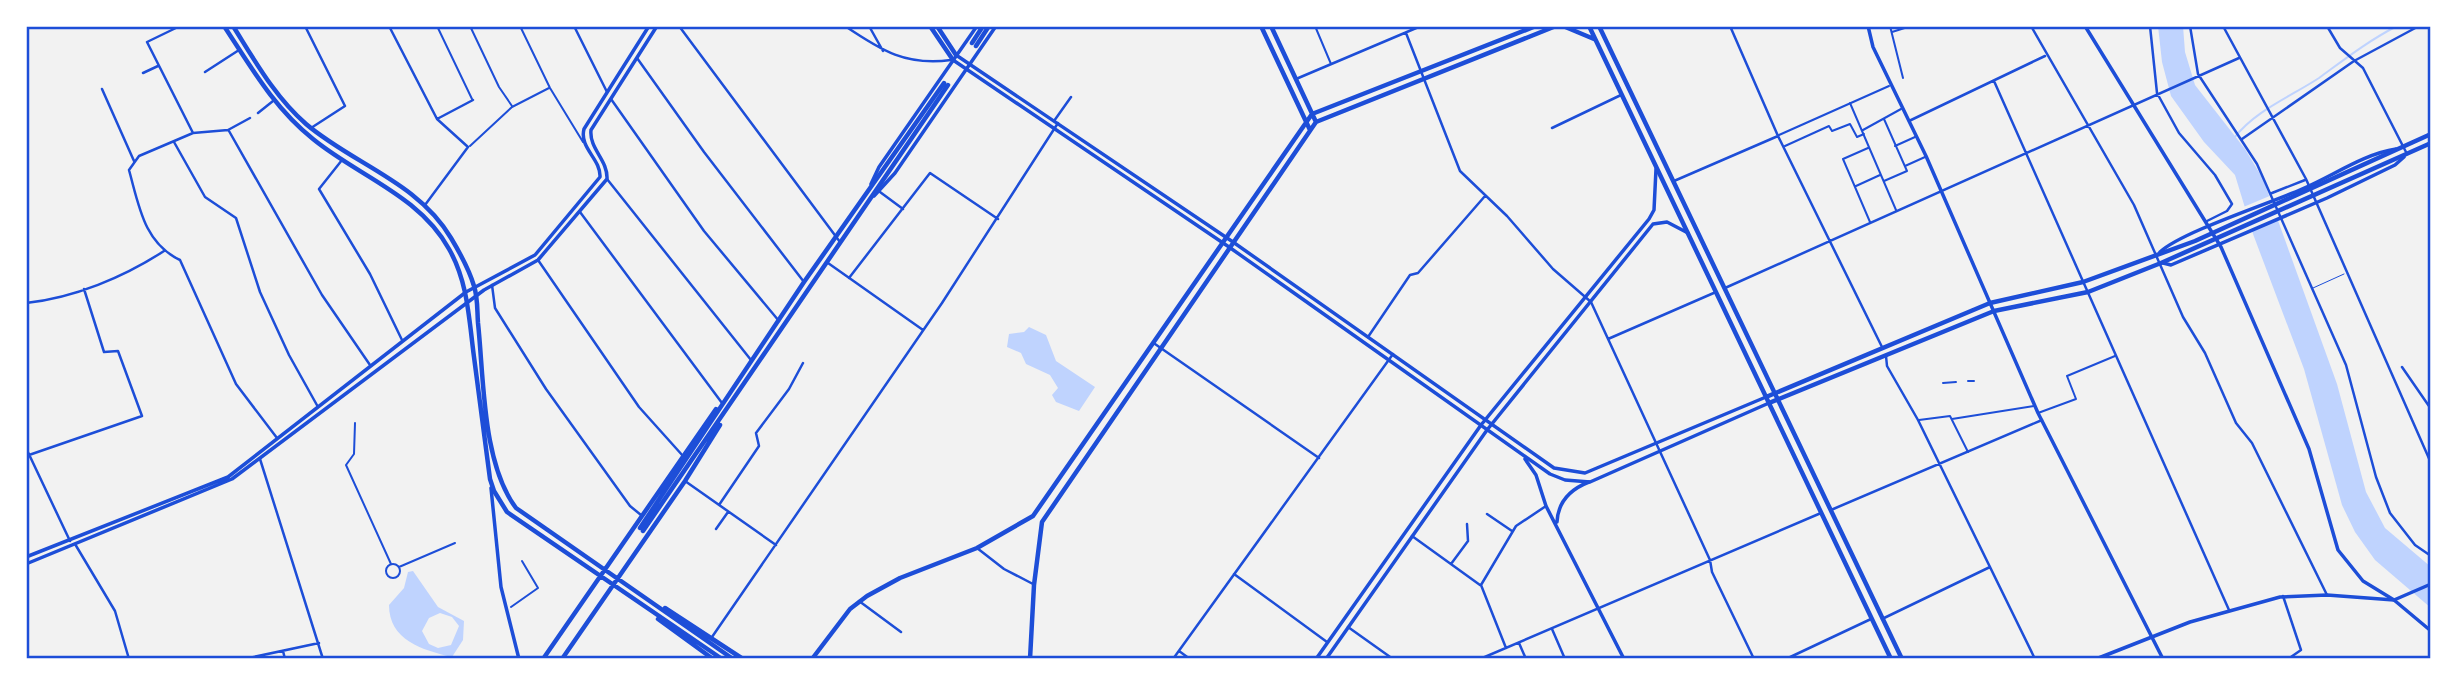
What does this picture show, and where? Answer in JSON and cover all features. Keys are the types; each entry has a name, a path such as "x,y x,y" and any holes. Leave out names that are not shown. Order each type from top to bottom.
{"main road":[{"path":"224,26 273,101 313,139 399,195 431,224 449,249 468,302 503,599 519,659"},
{"path":"233,26 278,94 311,128 425,205 450,236 474,286 476,296 493,454 501,484 524,515 733,659"},
{"path":"26,557 222,480 474,286 535,255 596,183 600,171 584,143 584,129 649,26"},
{"path":"26,564 219,487 476,296 538,260 607,179 607,171 590,134 657,26"},
{"path":"930,26 953,60 1393,354 1536,458 1570,472 1585,473 1767,400 1778,401 1994,311 2032,300 2088,292 2331,196 2395,164 2407,154"},
{"path":"937,26 957,54 970,64 1225,240"},
{"path":"867,192 879,167 977,26"},
{"path":"983,26 974,44 989,26"},
{"path":"874,196 880,192 996,26"},
{"path":"1261,26 1310,130"},
{"path":"1270,26 1316,122"},
{"path":"812,659 859,601 900,578 977,548 1033,516 1312,114 1536,26"},
{"path":"1030,659 1034,585 1042,522 1316,122 1556,26"},
{"path":"1563,26 1595,40"},
{"path":"1589,26 1891,659"},
{"path":"1600,26 1902,659"},
{"path":"2085,26 2207,220 2231,267 2309,449 2338,550 2363,581 2394,600 2431,631"},
{"path":"1868,28 1890,85 1926,156 2038,413 2163,659"},
{"path":"946,84 842,243 642,530 722,403 867,192 946,84"},
{"path":"2199,249 2431,134"},
{"path":"2158,255 2165,248 2192,235 2431,143"},
{"path":"1316,659 1481,425 1653,214 1656,168"},
{"path":"1557,524 1558,509 1568,494 1775,394 1990,303 2083,282 2195,241 2326,184"},
{"path":"1326,659 1487,430 1656,222 1667,222 1688,234"},
{"path":"1231,244 1525,459 1565,480 1590,482"},
{"path":"543,659 682,456 722,403"},
{"path":"562,659 713,439 724,414"},
{"path":"1525,459 1536,475 1546,506 1624,659"},
{"path":"490,479 499,501 513,517 612,587 722,659"},
{"path":"1033,516 1042,522"},
{"path":"2096,659 2151,636 2229,610 2283,596 2327,595 2394,600 2431,584"},
{"path":"646,598 712,637 743,659"},
{"path":"641,605 713,659"}],"street":[{"path":"180,26 147,42 193,133"},
{"path":"305,26 345,106 311,128"},
{"path":"389,26 437,119 468,147"},
{"path":"437,26 473,100 437,119"},
{"path":"471,26 499,87 512,107"},
{"path":"520,26 550,88 584,143"},
{"path":"574,26 607,92"},
{"path":"679,26 835,238 842,243"},
{"path":"845,26 884,52 925,64 953,60"},
{"path":"869,26 884,52"},
{"path":"1315,26 1331,64"},
{"path":"1296,79 1422,26"},
{"path":"1730,26 1778,136 1882,347"},
{"path":"1890,26 1903,78"},
{"path":"1892,32 1911,26"},
{"path":"2031,26 2045,56 2134,205 2183,317 2205,353 2236,423 2252,443 2327,595"},
{"path":"2150,26 2157,93 2179,132 2215,175 2232,204 2227,211 2207,220"},
{"path":"2190,26 2196,75 2241,137 2272,193 2311,289 2346,365 2376,477 2390,513 2415,544 2431,556"},
{"path":"2223,26 2265,100 2316,200 2431,463"},
{"path":"2327,26 2344,51 2363,68 2407,154"},
{"path":"2241,137 2353,60 2419,26"},
{"path":"1868,28 1875,27"},
{"path":"1406,33 1460,171 1544,261 1591,302 1754,659"},
{"path":"205,72 239,50"},
{"path":"1909,121 2045,56"},
{"path":"637,58 704,152 804,282"},
{"path":"1725,288 2239,58"},
{"path":"143,74 158,66"},
{"path":"1994,80 2229,610"},
{"path":"1674,181 1890,85"},
{"path":"425,205 468,147 512,107 550,88"},
{"path":"102,89 134,161"},
{"path":"1552,128 1621,95"},
{"path":"712,637 998,219 1055,129 1056,122 1071,97"},
{"path":"611,99 704,231 779,321"},
{"path":"258,113 273,101"},
{"path":"1850,103 1897,211"},
{"path":"1862,130 1902,108"},
{"path":"250,118 228,130 193,133 134,161 129,170 148,234 164,251 180,260 236,384 277,438"},
{"path":"1884,119 1906,170 1884,181"},
{"path":"1784,146 1829,126 1832,131 1850,124 1857,137 1864,134"},
{"path":"228,130 322,295 370,365"},
{"path":"1895,146 1916,136"},
{"path":"174,142 205,197 236,218 260,292 289,355 318,407"},
{"path":"1869,148 1843,159 1871,222"},
{"path":"1905,166 1926,156"},
{"path":"342,160 319,189 370,274 402,340"},
{"path":"849,278 930,173 998,219"},
{"path":"1855,186 1881,175"},
{"path":"607,179 751,360"},
{"path":"2272,193 2306,179"},
{"path":"880,192 903,209"},
{"path":"1368,337 1410,275 1418,273 1485,196"},
{"path":"580,212 722,403"},
{"path":"26,303 84,289 134,271 164,251"},
{"path":"538,260 639,407 682,456"},
{"path":"828,263 923,330"},
{"path":"492,285 495,308 546,388 630,506 641,515"},
{"path":"29,455 142,416 118,351 104,352 84,289"},
{"path":"1608,339 1716,292"},
{"path":"1154,344 1320,458"},
{"path":"1173,659 1393,354"},
{"path":"1886,355 1887,366 1918,420 2035,659"},
{"path":"2038,413 2076,399 2067,376 2116,356"},
{"path":"719,505 759,446 757,433 789,389 803,363"},
{"path":"2402,367 2431,410"},
{"path":"1968,381 1974,381"},
{"path":"1943,383 1956,382"},
{"path":"1952,419 2035,406"},
{"path":"1918,420 1950,416 1968,452"},
{"path":"1831,510 2042,420"},
{"path":"355,422 354,454 345,465 391,564 399,567 455,542"},
{"path":"26,448 70,541"},
{"path":"260,459 323,659"},
{"path":"685,481 776,545"},
{"path":"1481,585 1512,531 1525,517 1546,506"},
{"path":"716,529 728,512"},
{"path":"1480,659 1821,513"},
{"path":"1486,514 1512,531"},
{"path":"1451,564 1468,541 1467,523"},
{"path":"1412,536 1481,585 1506,648"},
{"path":"75,544 114,611 129,659"},
{"path":"977,548 1004,569 1034,585"},
{"path":"511,607 538,588 522,561"},
{"path":"391,564 385,571 391,578 399,574 399,567"},
{"path":"1882,618 1990,567"},
{"path":"1233,573 1327,642"},
{"path":"2283,596 2301,650 2288,659"},
{"path":"859,601 901,632"},
{"path":"1786,659 1872,619"},
{"path":"1348,627 1393,659"},
{"path":"1552,629 1565,659"},
{"path":"244,659 318,643"},
{"path":"1518,643 1526,659"},
{"path":"283,651 285,659"},
{"path":"1179,651 1190,659"}],"lane":[{"path":"2311,289 2347,273"}],"water":[{"path":"2158,26 2183,26 2185,52 2195,85 2245,149 2263,179 2337,384 2366,492 2385,528 2431,567 2431,608 2375,560 2355,532 2342,505 2304,369 2253,234 2235,175 2204,142 2171,96 2162,62"},
{"path":"1029,327 1046,335 1056,361 1095,387 1079,411 1056,402 1052,395 1058,388 1050,375 1026,364 1021,353 1007,347 1009,334 1024,332"},
{"path":"413,571 438,607 464,621 463,640 452,657 409,642 395,627 390,617 389,605 404,588 408,572","holes":["440,613 452,617 459,626 451,645 438,648 429,644 422,631 429,618"]}],"pier":[{"path":"2272,195 2280,219 2249,232 2241,208"}],"waterway":[{"path":"2234,138 2252,119 2397,26"}]}
